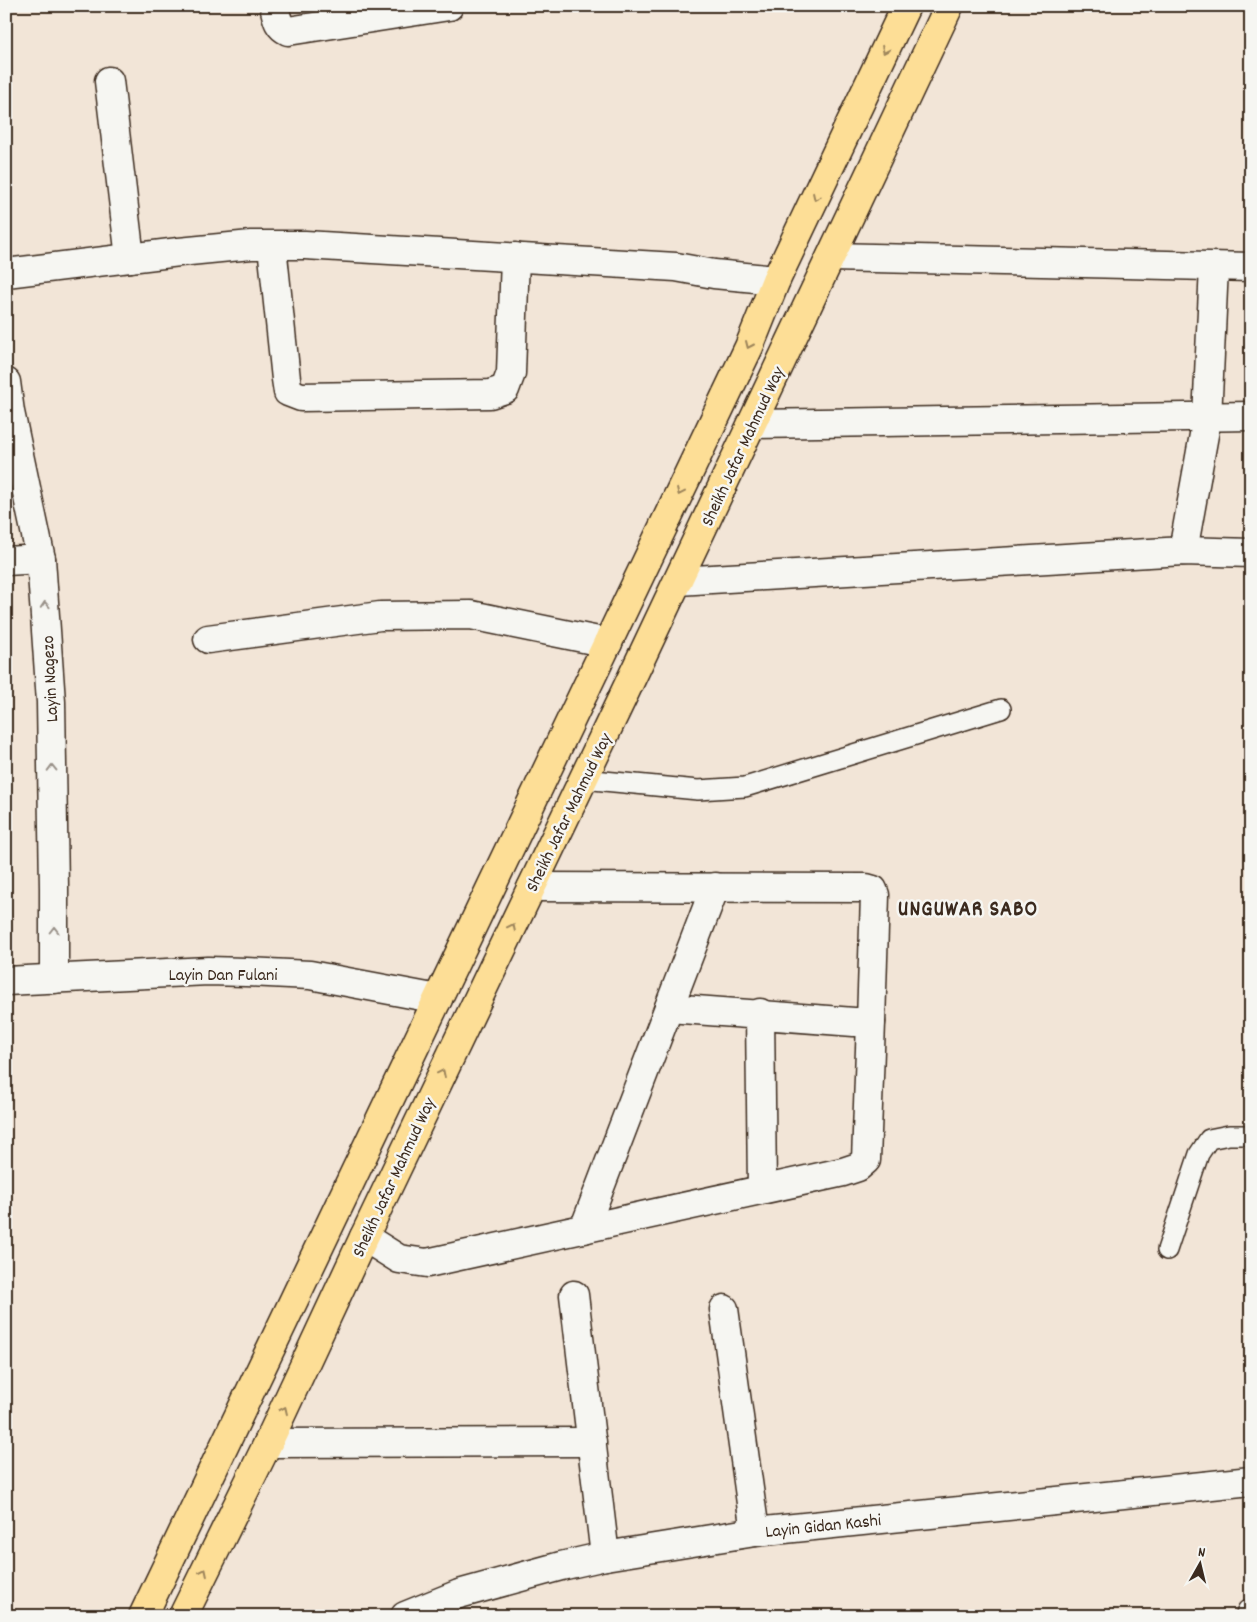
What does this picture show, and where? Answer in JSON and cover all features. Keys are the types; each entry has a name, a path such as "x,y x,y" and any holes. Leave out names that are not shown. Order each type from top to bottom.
{"main road":[{"name":"Sheikh Jafar Mahmud Way","path":"143,1616 749,347 776,280 906,6"},
{"name":"Sheikh Jafar Mahmud Way","path":"183,1616 268,1443 949,6"}],"street":[{"path":"274,6 281,28 288,31 376,12 450,6"},
{"path":"109,81 130,258"},
{"path":"6,273 224,248 305,245 515,256 676,268 776,280"},
{"path":"272,246 288,392 300,397 490,394 505,390 511,373 515,256"},
{"path":"831,257 1251,267"},
{"path":"1183,551 1207,418 1214,267"},
{"name":"Layin Nagezo","path":"6,382 10,412 42,559 51,702 54,979"},
{"path":"752,424 1251,416"},
{"path":"678,581 1183,551 1251,553"},
{"path":"6,561 42,559"},
{"path":"208,639 380,616 470,615 608,643"},
{"path":"364,1237 399,1259 427,1263 843,1172 858,1167 866,1160 875,895 873,890 866,888 532,887"},
{"path":"584,1229 715,887"},
{"name":"Layin Dan Fulani","path":"6,981 208,971 310,975 438,999"},
{"path":"669,1008 871,1022"},
{"path":"760,1013 762,1190"},
{"path":"574,1295 605,1556"},
{"path":"724,1309 754,1532"},
{"path":"268,1443 592,1442"},
{"name":"Layin Gidan Kashi","path":"416,1614 459,1594 561,1566 605,1556 754,1532 1251,1481"}],"lane":[{"path":"583,779 698,790 745,787 1001,709"},
{"path":"1167,1250 1199,1154 1209,1139 1229,1134 1251,1135"}],"district":[{"name":"UNGUWAR SABO","path":"968,907"}]}
